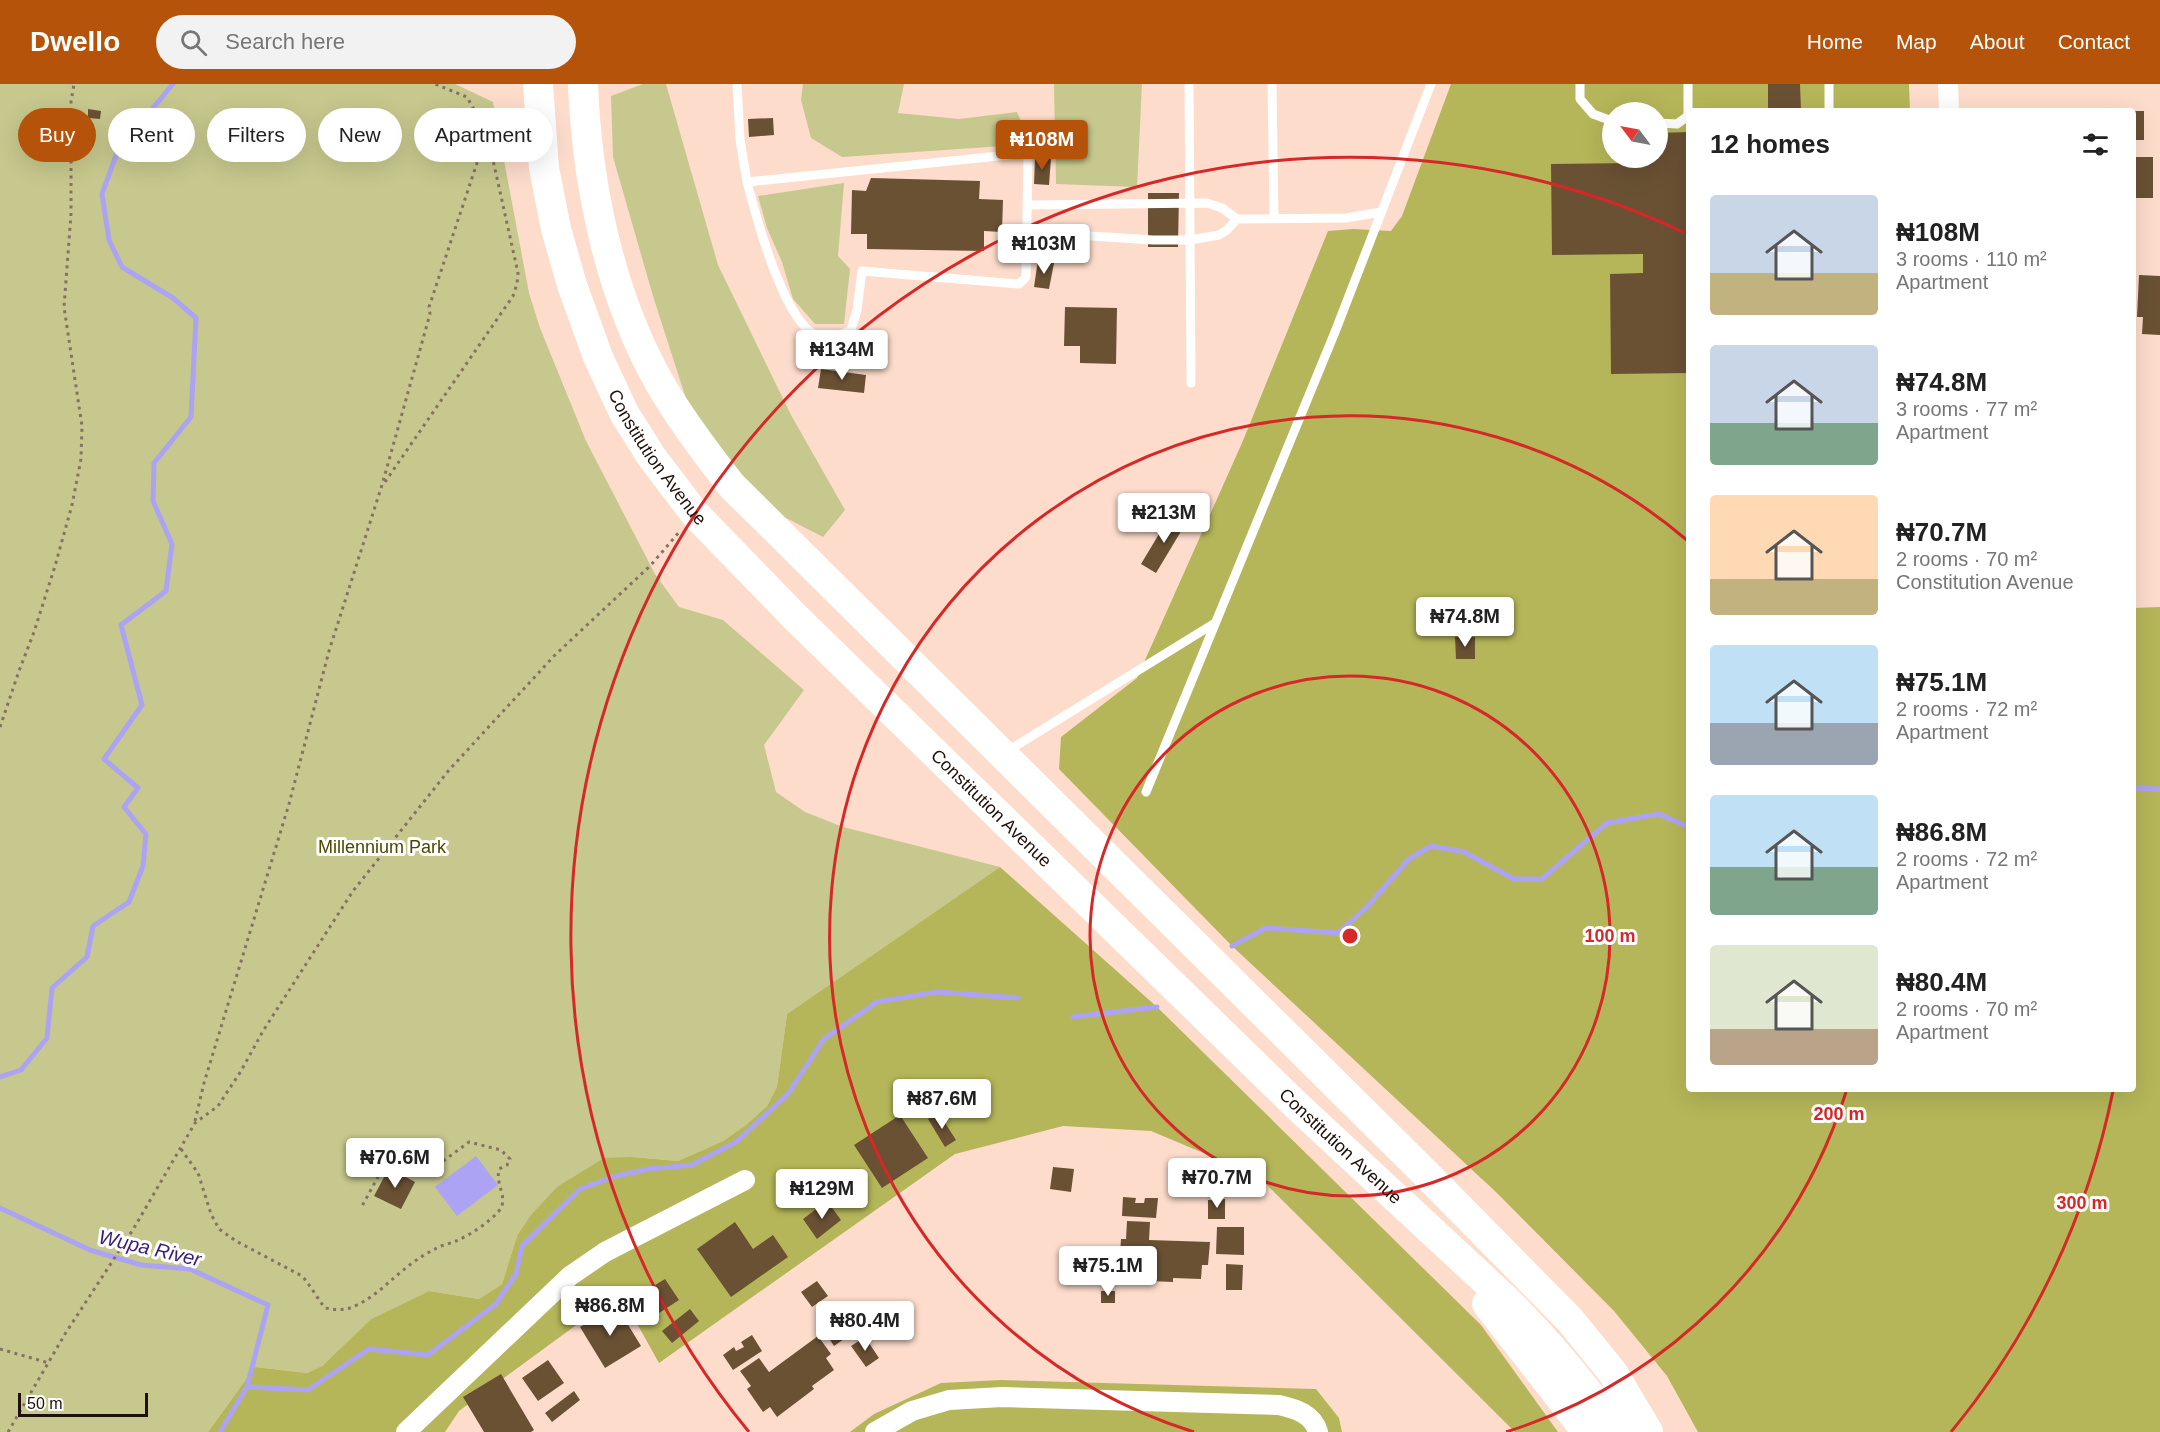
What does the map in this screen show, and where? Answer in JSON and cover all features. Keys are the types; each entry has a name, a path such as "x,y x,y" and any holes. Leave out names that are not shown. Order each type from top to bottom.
{"main road":[{"name":"Constitution Avenue","path":"538,84 544,168 556,229 583,316 598,357 624,412 651,456 695,514 796,618 1296,1105 1452,1248 1538,1333 1602,1410 1616,1432"},
{"name":"Constitution Avenue","path":"583,84 586,146 597,209 611,265 631,322 658,381 690,432 732,486 1570,1320 1613,1373 1648,1432"},
{"path":"1452,1248 1486,1302 1587,1432"},
{"path":"1613,1373 1653,1413 1668,1432"}],"street":[{"path":"1948,84 1949,108"},
{"path":"406,1432 570,1276 605,1252 745,1180"},
{"path":"875,1432 912,1411 950,1400 1002,1397 1280,1405 1300,1410 1316,1424 1318,1432"}],"lane":[{"path":"737,84 740,140 747,182 761,237 792,310 812,333 825,337 839,336 851,330 857,310 862,271 1019,284 1026,277 1028,153 747,182"},
{"path":"1189,84 1191,383"},
{"path":"1272,84 1274,218"},
{"path":"1146,792 1330,342 1431,84"},
{"path":"1581,84 1580,99 1593,114 1602,117"},
{"path":"1688,84 1688,108"},
{"path":"1829,84 1829,108"},
{"path":"1668,124 1677,124 1686,117"},
{"path":"1028,205 1207,203 1222,208 1237,219 1346,218 1381,212"},
{"path":"1028,232 1153,240 1190,240 1219,235 1237,219"},
{"path":"1001,755 1215,622"}],"path":[{"path":"0,728 55,566 72,505 81,459 82,426 64,307 71,214 71,112 74,84"},
{"path":"435,84 467,97 473,108"},
{"path":"8,1432 65,1334 134,1228 195,1123 204,1083 289,804 329,651 382,485 430,314 429,307 477,162"},
{"path":"382,485 513,296 518,273 493,162"},
{"path":"195,1123 218,1106 353,891 449,770 554,656 651,565 695,514"},
{"path":"181,1149 198,1173 211,1214 219,1229 236,1241 302,1276 310,1284 325,1308 342,1310 363,1302 409,1265 436,1248 471,1233 498,1212 503,1204 503,1197 497,1179 500,1169 507,1165 510,1159 501,1150 469,1142 423,1176 390,1163 385,1164 361,1208"},
{"path":"0,1348 49,1363"}],"green space":[{"name":"Millennium Park","path":"0,84 455,84 493,102 494,108 414,108 414,162 504,162 529,293 540,328 586,441 655,574 679,607 723,620 804,690 764,745 776,792 805,812 843,827 1000,867 787,1014 777,1087 767,1106 746,1125 723,1141 678,1161 633,1157 517,1236 502,1284 479,1299 429,1291 371,1319 322,1366 307,1373 255,1367 208,1432 0,1432"},
{"path":"643,84 666,84 718,265 791,415 845,510 823,537 765,507 689,408 653,296 613,157 611,96"},
{"path":"803,84 904,84 898,113 959,119 1017,112 1031,144 842,157 811,138 801,100"},
{"path":"1054,84 1142,84 1137,187 1056,184"},
{"path":"844,183 838,256 850,269 844,324 815,324 793,299 758,196"}],"shaded area":[{"path":"1451,84 1909,84 1910,108 1686,108 1686,1092 2136,1092 2136,608 2160,607 2160,1432 1698,1432 1667,1376 1614,1311 1497,1193 1232,946 1059,769 1061,737 1137,678 1242,443 1328,231 1353,229 1391,231 1402,216"},
{"path":"1000,867 1157,1007 1481,1325 1558,1432 1515,1432 1258,1176 1151,1131 1063,1126 955,1154 659,1363 620,1293 459,1411 445,1432 208,1432 255,1367 307,1373 322,1366 371,1319 429,1291 479,1299 502,1284 517,1236 531,1215 557,1187 604,1158 633,1157 678,1161 723,1141 746,1125 767,1106 777,1087 787,1014"},
{"path":"476,1156 498,1185 457,1216 435,1187"},
{"path":"1001,1380 1316,1389 1339,1418 1342,1432 850,1432 874,1414 941,1383"}],"building":[{"path":"1768,84 1800,84 1801,108 1768,108"},
{"path":"96,110 101,111 100,119 96,119"},
{"path":"2136,111 2144,111 2144,140 2136,140"},
{"path":"773,118 774,135 749,137 748,119"},
{"path":"1686,132 1686,373 1611,374 1610,274 1643,273 1643,254 1552,255 1551,164 1602,163 1602,168 1668,168 1668,133"},
{"path":"2136,157 2153,157 2153,198 2136,198"},
{"path":"1035,158 1051,158 1049,185 1034,184"},
{"path":"871,178 980,181 979,199 1003,200 1002,232 984,231 984,251 867,249 867,234 851,234 852,190 866,191"},
{"path":"1148,193 1179,193 1178,247 1148,247"},
{"path":"1038,260 1054,263 1049,289 1034,287"},
{"path":"2139,275 2160,276 2160,335 2142,334 2143,317 2137,317"},
{"path":"1065,307 1117,308 1116,364 1080,363 1080,346 1064,346"},
{"path":"821,369 866,375 864,393 818,388"},
{"path":"1171,514 1186,523 1156,573 1141,564"},
{"path":"1455,637 1475,637 1475,659 1456,659"},
{"path":"938,1112 956,1140 945,1147 928,1119"},
{"path":"900,1115 928,1158 882,1188 854,1145"},
{"path":"1053,1167 1074,1169 1071,1192 1050,1189"},
{"path":"389,1168 415,1182 401,1209 374,1196"},
{"path":"1123,1197 1136,1198 1135,1203 1144,1203 1145,1198 1158,1198 1156,1218 1122,1216"},
{"path":"1225,1199 1225,1219 1208,1219 1208,1200"},
{"path":"827,1201 841,1220 817,1239 803,1219"},
{"path":"1127,1221 1150,1222 1149,1240 1210,1242 1208,1265 1202,1265 1201,1279 1173,1278 1173,1282 1127,1280 1127,1268 1119,1268 1121,1239 1126,1239"},
{"path":"735,1222 753,1249 773,1235 788,1257 731,1297 697,1249"},
{"path":"1217,1227 1244,1227 1244,1255 1216,1254"},
{"path":"1226,1264 1243,1265 1242,1290 1226,1290"},
{"path":"665,1279 679,1300 656,1315 642,1293"},
{"path":"817,1281 828,1296 812,1307 801,1292"},
{"path":"1101,1291 1115,1291 1115,1303 1101,1303"},
{"path":"616,1305 641,1346 605,1368 580,1327"},
{"path":"841,1308 857,1330 834,1346 819,1323"},
{"path":"690,1309 699,1321 672,1343 662,1331"},
{"path":"752,1335 762,1351 733,1370 723,1355 734,1347 736,1351 744,1347 741,1342"},
{"path":"818,1336 831,1354 826,1358 834,1370 812,1386 814,1389 777,1417 770,1407 763,1412 747,1389 751,1386 740,1371 759,1358 769,1372"},
{"path":"865,1337 879,1358 866,1367 851,1346"},
{"path":"548,1360 564,1383 538,1401 522,1378"},
{"path":"501,1374 534,1430 531,1432 484,1432 463,1397"},
{"path":"574,1391 580,1400 552,1422 545,1413"}],"waterway":[{"name":"Wupa River","path":"0,1077 21,1070 47,1038 52,988 87,957 93,926 129,902 143,866 146,834 124,807 138,788 104,759 142,705 121,625 166,591 172,544 153,501 154,463 191,417 196,318 173,298 122,267 109,240 102,194 118,150 173,84"},
{"path":"2136,788 2160,789"},
{"path":"1232,946 1266,928 1338,933 1367,907 1409,859 1431,846 1464,852 1514,879 1542,879 1607,823 1659,814 1686,826"},
{"path":"247,1387 308,1390 369,1349 428,1355 496,1304 516,1274 522,1246 580,1189 616,1176 649,1169 692,1165 736,1142 788,1094 824,1039 877,1002 937,992 1018,998"},
{"path":"1073,1017 1157,1007"},
{"name":"Wupa River","path":"0,1208 90,1250 141,1265 190,1269 268,1305 247,1387 220,1432"}]}
